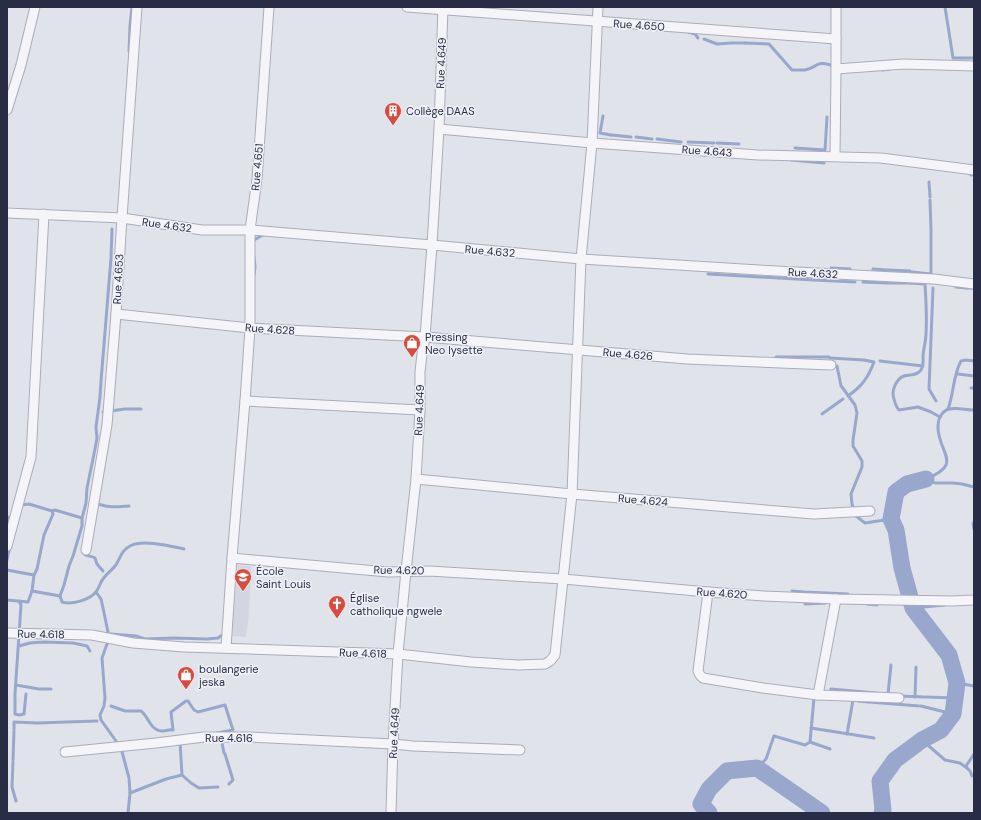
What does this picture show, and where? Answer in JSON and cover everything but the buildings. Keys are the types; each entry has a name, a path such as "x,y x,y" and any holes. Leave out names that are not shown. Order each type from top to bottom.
{"street":[{"path":"7,110 21,65 35,7"},
{"name":"Rue 4.653","path":"86,550 107,425 137,7"},
{"name":"Rue 4.651","path":"245,401 250,328 250,230 257,180 269,7"},
{"name":"Rue 4.650","path":"407,7 836,39"},
{"name":"Rue 4.618","path":"7,634 92,634 133,643 184,647 398,654 510,665 545,664 550,661 555,655 572,494 581,259 592,143 598,7"},
{"path":"835,156 836,7"},
{"name":"Rue 4.649","path":"391,813 398,654 416,479 420,410 420,372 425,338 432,245 439,129 443,9"},
{"path":"836,69 904,64 974,66"},
{"name":"Rue 4.643","path":"439,129 592,143 758,155 881,158 974,170"},
{"name":"Rue 4.632","path":"7,213 122,218 202,230 250,230 581,259 751,270 934,279 974,284"},
{"path":"7,546 31,457 44,214"},
{"name":"Rue 4.628","path":"116,314 250,328 425,338"},
{"name":"Rue 4.626","path":"425,338 687,359 831,365"},
{"path":"226,648 245,401 420,410"},
{"name":"Rue 4.624","path":"416,479 572,494 814,514 870,511"},
{"name":"Rue 4.620","path":"232,558 388,572 429,571 563,579 708,592 836,600 974,600"},
{"path":"708,592 698,671 703,678 818,695 899,698"},
{"path":"818,695 836,600"},
{"name":"Rue 4.616","path":"65,752 204,737 250,737 520,750"}],"shaded area":[{"name":"École Saint Louis","path":"238,565 251,567 249,614 246,637 232,636"}],"waterway":[{"path":"129,51 132,7"},
{"path":"945,7 953,58 974,58"},
{"path":"688,32 695,34 698,38"},
{"path":"704,39 717,44 731,43"},
{"path":"732,43 745,43"},
{"path":"745,43 769,44 792,70 805,70 823,63 831,65 833,69"},
{"path":"882,70 890,69"},
{"path":"603,116 600,133 611,135"},
{"path":"795,148 825,150 827,117"},
{"path":"612,135 631,137"},
{"path":"636,137 652,139"},
{"path":"657,139 681,142"},
{"path":"688,142 714,143"},
{"path":"717,143 739,144"},
{"path":"791,160 824,163"},
{"path":"929,182 930,197"},
{"path":"912,272 931,274 930,200"},
{"path":"101,381 112,229"},
{"path":"253,244 254,240 263,235 263,232"},
{"path":"254,257 254,275"},
{"path":"831,268 850,269 850,272"},
{"path":"873,269 887,270"},
{"path":"888,270 910,271"},
{"path":"708,274 779,278"},
{"path":"779,278 813,280"},
{"path":"814,280 855,282"},
{"path":"863,282 887,283"},
{"path":"888,283 906,283"},
{"path":"908,283 925,284 926,338 923,364 918,373 904,376 897,382 893,396 899,410 918,407 940,417"},
{"path":"956,287 967,288"},
{"path":"933,288 929,389 936,401"},
{"path":"968,288 974,288"},
{"path":"776,357 829,357"},
{"path":"830,358 874,362 864,381 848,396"},
{"path":"880,361 923,366"},
{"path":"948,409 958,366 961,361 974,361"},
{"path":"833,366 837,366 841,386"},
{"path":"958,374 974,376"},
{"path":"100,396 101,382"},
{"path":"842,387 855,405 857,413 853,446 862,461 862,467 851,494 852,504 856,516 865,523 891,519"},
{"path":"100,397 96,427 97,438 87,488 82,526 60,596 62,602 71,603 93,595 105,577 116,565 123,551 130,546 149,543 184,549"},
{"path":"822,414 843,399"},
{"path":"926,479 944,469 947,463 947,458 938,429 939,420 942,414 946,410 952,408 974,410"},
{"path":"103,412 125,409 141,409"},
{"path":"926,479 935,483 953,483 974,487"},
{"path":"882,813 880,781 895,760 922,740 941,730 953,714 957,683 949,655 913,608 902,568 896,530 891,519 896,492 907,484 926,479"},
{"path":"21,506 29,504 82,518"},
{"path":"96,506 98,504 113,507 129,506"},
{"path":"7,600 28,602 32,591 34,575 37,569 44,535 53,514 52,511"},
{"path":"7,517 7,522"},
{"path":"974,522 974,529"},
{"path":"7,560 10,546"},
{"path":"83,550 85,555 95,558 97,564 103,571"},
{"path":"7,570 34,575"},
{"path":"32,591 60,596"},
{"path":"792,591 848,594"},
{"path":"96,592 101,599 108,632 107,644 102,658 105,698 104,706 100,715 101,720 121,748 129,778 130,793 128,813"},
{"path":"19,601 21,605 15,714 24,714 26,694"},
{"path":"805,604 825,603"},
{"path":"867,604 877,605 879,603"},
{"path":"913,608 945,605"},
{"path":"111,634 136,636 145,639 207,639 218,638 225,633"},
{"path":"19,646 30,643 44,642 73,643 87,646 90,651"},
{"path":"888,694 891,665"},
{"path":"915,697 916,667"},
{"path":"957,683 974,686"},
{"path":"16,685 39,689 51,689"},
{"path":"831,689 876,693"},
{"path":"899,696 924,697"},
{"path":"926,697 956,698"},
{"path":"810,742 814,698"},
{"path":"847,734 853,700"},
{"path":"111,706 125,711 141,711 155,729 163,731 173,730 171,712 186,701 188,701 194,710 198,712 225,705 233,730 217,733"},
{"path":"858,701 868,702"},
{"path":"869,702 919,706"},
{"path":"921,706 953,714"},
{"path":"14,729 14,722 37,723 97,721"},
{"path":"811,728 874,738"},
{"path":"13,760 14,731"},
{"path":"757,768 766,759 774,736 805,745 810,742 830,749"},
{"path":"922,740 945,760 960,763 967,768 972,776"},
{"path":"180,742 182,775 199,788 218,787"},
{"path":"222,743 224,753"},
{"path":"225,754 233,780 229,784"},
{"path":"967,768 966,766 974,754"},
{"path":"13,762 12,787 16,801"},
{"path":"709,813 701,804 709,789 727,771 757,768 822,813"},
{"path":"130,793 166,779 182,775"}],"place":[{"name":"Collège DAAS","path":"393,126"},
{"name":"Pressing Neo lysette","path":"412,358"},
{"name":"École Saint Louis","path":"243,592"},
{"name":"Église catholique ngwele","path":"337,619"},
{"name":"boulangerie jeska","path":"186,690"}]}
